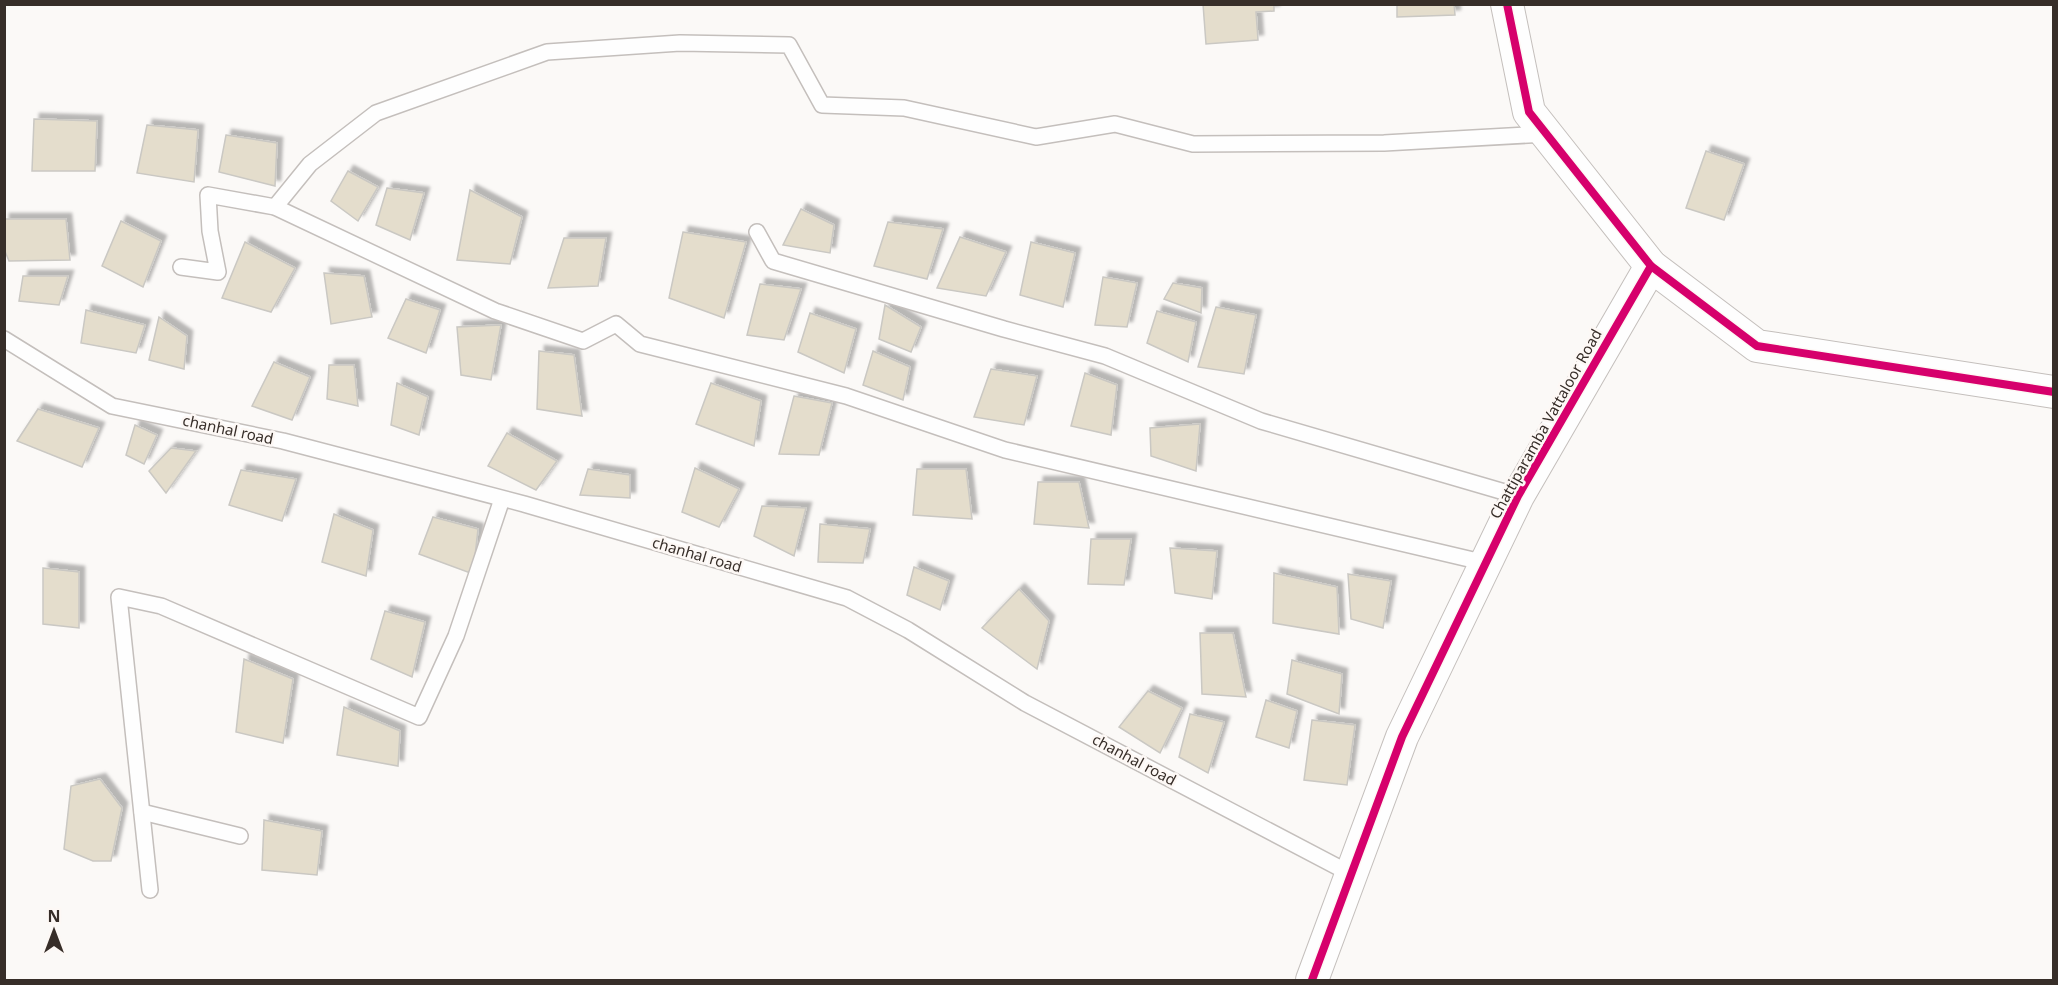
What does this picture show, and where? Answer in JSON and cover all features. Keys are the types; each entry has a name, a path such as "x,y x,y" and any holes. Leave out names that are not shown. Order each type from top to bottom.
{"street":[{"path":"1507,4 1529,112 1651,266 1756,346 2054,392"},
{"name":"Chattiparamba Vattaloor Road","path":"1312,981 1402,737 1518,496 1651,266"}],"lane":[{"path":"275,207 310,164 376,113 547,52 680,43 789,45 822,105 903,108 1036,137 1115,124 1193,144 1384,142 1546,134"},
{"path":"181,267 218,272 210,231 208,195 275,207 495,311 583,341 616,324 640,344 846,396 1005,450 1486,563"},
{"path":"757,232 773,261 1004,329 1105,356 1261,421 1518,496"},
{"name":"chanhal road","path":"4,339 112,406 283,441 502,499 848,598 908,630 1025,703 1351,874"},
{"path":"150,890 119,597 161,606 419,717 456,636 502,499"},
{"path":"142,812 240,836"}],"building":[{"path":"1203,4 1274,4 1274,11 1256,12 1258,40 1206,44"},
{"path":"1397,4 1454,4 1455,15 1397,17"},
{"path":"34,119 97,121 95,171 32,171"},
{"path":"147,125 198,130 194,182 137,173"},
{"path":"226,135 277,143 275,186 219,172"},
{"path":"1706,151 1744,164 1724,220 1686,208"},
{"path":"348,171 378,187 358,221 331,201"},
{"path":"387,188 424,193 410,240 376,225"},
{"path":"470,190 522,217 510,264 457,260"},
{"path":"801,209 834,225 830,253 783,245"},
{"path":"4,219 66,219 70,260 9,261 4,249"},
{"path":"121,221 161,241 143,287 102,266"},
{"path":"888,222 943,229 927,279 874,266"},
{"path":"683,232 746,242 724,318 669,298"},
{"path":"960,237 1006,252 986,296 937,288"},
{"path":"564,238 606,238 598,286 548,288"},
{"path":"245,242 295,268 271,312 222,298"},
{"path":"1031,242 1075,253 1063,307 1020,295"},
{"path":"324,273 364,276 372,317 331,324"},
{"path":"23,276 68,276 59,305 19,301"},
{"path":"1103,277 1137,283 1127,327 1095,325"},
{"path":"1173,283 1202,288 1201,313 1164,299"},
{"path":"760,284 801,289 784,340 747,335"},
{"path":"406,299 440,310 426,353 388,338"},
{"path":"885,305 921,327 911,352 879,339"},
{"path":"1216,307 1256,315 1244,374 1198,367"},
{"path":"86,310 145,325 136,353 81,343"},
{"path":"1157,311 1196,322 1188,362 1147,343"},
{"path":"810,313 856,329 844,373 798,352"},
{"path":"159,317 187,336 184,369 149,360"},
{"path":"501,325 491,380 461,375 457,327"},
{"path":"539,351 574,355 582,416 537,409"},
{"path":"873,351 910,367 903,400 863,385"},
{"path":"274,362 310,377 292,420 252,406"},
{"path":"329,365 354,365 358,406 327,399"},
{"path":"991,369 1037,376 1024,425 974,417"},
{"path":"1085,373 1117,385 1111,435 1071,426"},
{"path":"397,383 428,397 419,435 391,425"},
{"path":"711,383 761,401 754,446 696,424"},
{"path":"794,396 832,403 819,455 779,454"},
{"path":"38,409 99,428 82,467 17,441"},
{"path":"1200,424 1196,471 1151,456 1150,428"},
{"path":"135,425 157,435 144,464 126,455"},
{"path":"507,433 557,461 536,490 488,466"},
{"path":"171,448 196,451 166,493 149,471"},
{"path":"695,468 739,489 719,527 682,512"},
{"path":"588,469 630,475 630,498 580,495"},
{"path":"917,469 966,469 972,519 913,515"},
{"path":"241,470 296,479 282,521 229,505"},
{"path":"1038,482 1079,482 1089,528 1034,524"},
{"path":"762,506 806,508 794,556 754,536"},
{"path":"334,514 373,530 366,576 322,562"},
{"path":"433,517 478,529 473,574 419,554"},
{"path":"820,524 870,529 863,563 818,562"},
{"path":"1091,539 1131,539 1124,585 1088,584"},
{"path":"1170,548 1217,551 1212,599 1175,593"},
{"path":"914,567 949,581 940,610 907,595"},
{"path":"43,568 79,572 79,628 43,624"},
{"path":"1274,573 1337,587 1339,634 1273,623"},
{"path":"1348,574 1391,581 1383,628 1351,619"},
{"path":"1019,589 1049,621 1037,669 982,628"},
{"path":"385,611 425,622 412,677 371,659"},
{"path":"1200,633 1233,633 1246,697 1202,694"},
{"path":"244,659 293,679 283,743 236,732"},
{"path":"1292,660 1342,674 1339,714 1287,694"},
{"path":"1148,691 1182,708 1160,753 1119,727"},
{"path":"1266,700 1297,711 1289,748 1256,737"},
{"path":"344,707 400,731 398,766 337,755"},
{"path":"1190,714 1224,722 1208,773 1179,757"},
{"path":"1312,720 1355,725 1347,785 1304,780"},
{"path":"100,779 122,808 111,861 93,861 64,849 71,786"},
{"path":"264,820 322,831 317,875 262,870"}],"cycle path":[{"path":"1312,980 1402,737 1518,496 1651,266 1529,112 1507,4"},
{"path":"1651,266 1757,346 2054,392"}]}
